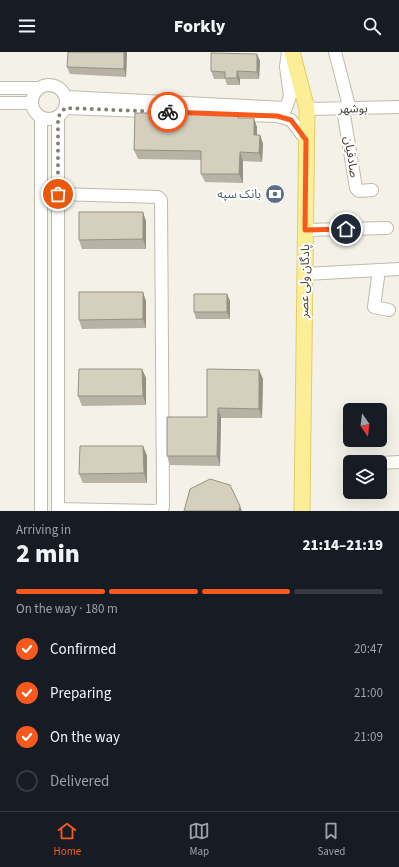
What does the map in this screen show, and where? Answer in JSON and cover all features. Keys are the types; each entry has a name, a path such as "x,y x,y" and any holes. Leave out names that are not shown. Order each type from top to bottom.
{"main road":[{"name":"پادگان ولی عصر","path":"292,52 307,109 302,511"}],"street":[{"path":"286,113 290,96 286,67 288,52"},
{"path":"335,52 347,106"},
{"path":"58,194 158,197 161,200 163,507 160,510 58,510 58,194 63,107 64,92 55,85 44,85 39,88 32,97 32,103 36,113 41,117 52,119 63,107 247,110 286,113 306,140"},
{"path":"0,88 39,88"},
{"path":"0,103 32,103"},
{"name":"بوشهر","path":"307,109 347,106 399,107"},
{"name":"صادقیان","path":"347,106 356,188 359,191 372,190"},
{"path":"41,117 41,511"},
{"path":"305,230 387,228"},
{"path":"305,274 399,269"},
{"path":"379,270 374,307 389,310"},
{"path":"41,291 58,292"},
{"path":"387,463 399,462"}],"building":[{"path":"68,52 124,52 124,69 67,67"},
{"path":"211,53 257,54 257,72 237,71 237,78 225,78 225,72 211,71"},
{"path":"135,113 238,113 238,118 254,118 254,135 260,135 259,153 240,152 239,174 201,174 201,151 134,150"},
{"path":"79,212 143,212 143,239 79,240"},
{"path":"79,292 143,292 143,319 79,320"},
{"path":"194,294 227,294 227,312 194,312"},
{"path":"79,369 142,369 143,396 78,396"},
{"path":"207,369 259,370 259,409 218,408 217,456 167,456 167,417 207,417"},
{"path":"80,446 143,446 144,473 79,474"},
{"path":"210,479 230,485 240,506 239,511 184,511 190,489"}],"way so far":[{"path":"58,194 58,117 65,108 168,112"}],"place":[{"name":"بانک سپه","path":"275,194"}],"route":[{"path":"168,112 277,116 291,120 306,140 305,230 346,229"}]}
